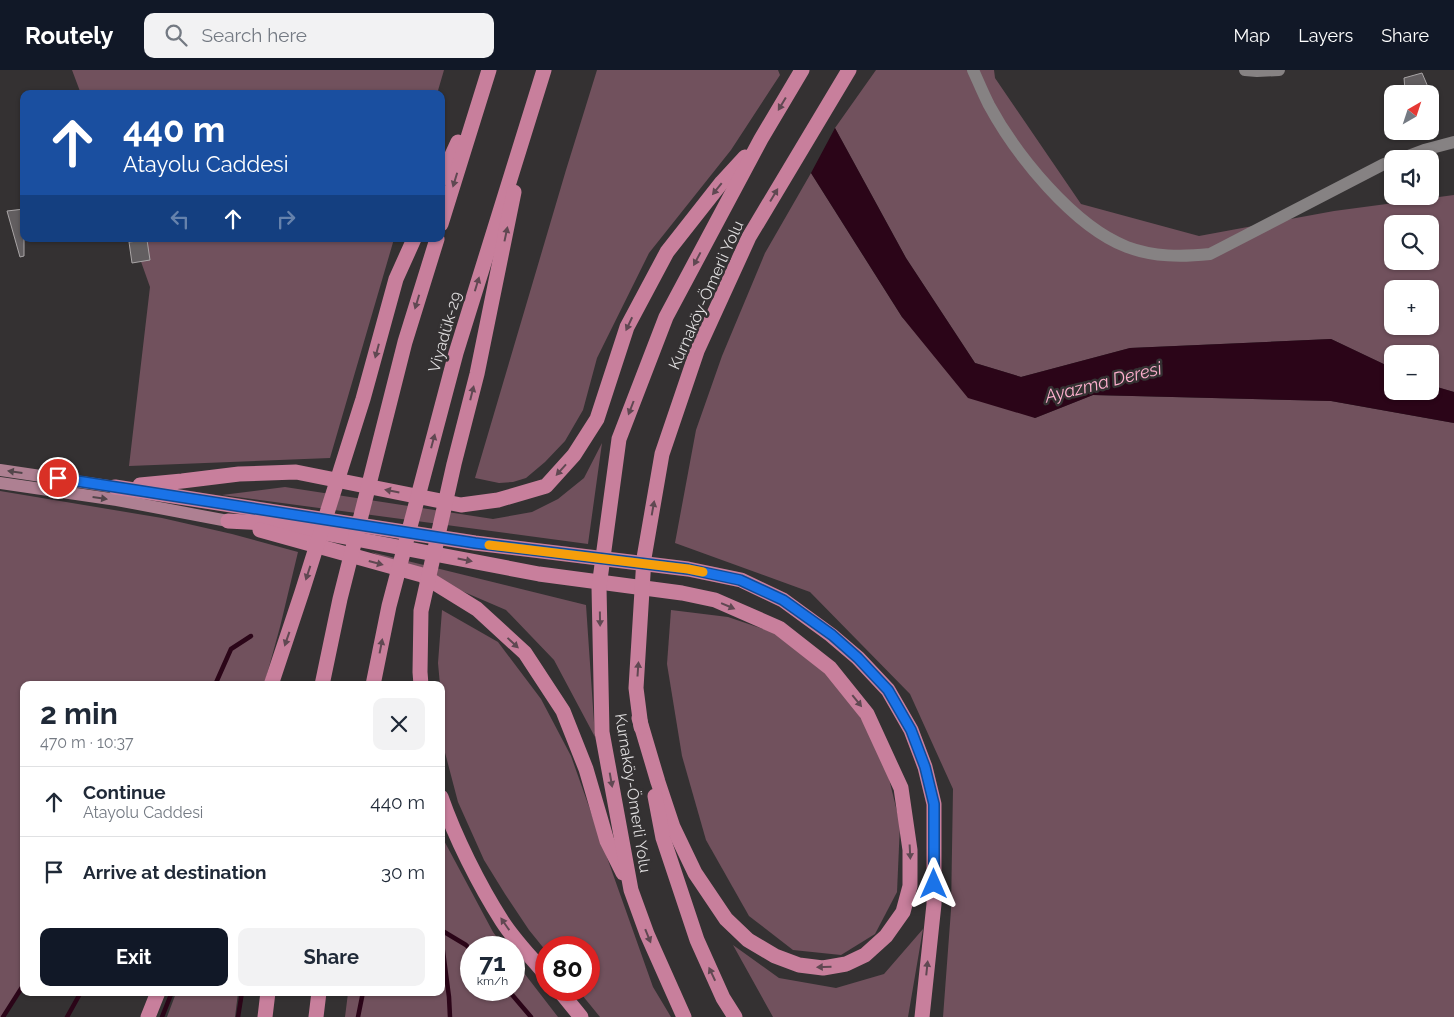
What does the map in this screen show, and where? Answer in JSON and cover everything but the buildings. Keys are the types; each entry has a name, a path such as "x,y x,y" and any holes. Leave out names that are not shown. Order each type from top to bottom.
{"highway":[{"name":"Viyadük-29","path":"374,681 389,606 456,353 544,70"},
{"name":"Kurnaköy-Ömerli Yolu","path":"684,1017 647,934 631,890 602,732 599,586 619,440 666,317 761,139 802,70"},
{"name":"Kurnaköy-Ömerli Yolu","path":"735,1017 697,940 663,838 639,718 636,688 644,558 662,454 697,351 749,237 849,70"},
{"path":"445,171 487,77"},
{"path":"445,211 487,77"},
{"path":"421,681 421,611 476,374 533,103"},
{"path":"115,487 239,474 296,472 461,504 498,500 546,486 574,455 597,419 627,327 667,252 722,182 761,139"},
{"path":"272,681 363,399 396,279 413,242"},
{"path":"323,681 340,599 405,342 436,242"},
{"path":"115,487 475,543 688,569 740,580 783,600 832,635 858,658 888,690 911,730 925,767 934,804 934,904 922,1017"},
{"path":"228,521 268,523 539,574 682,593 715,600 779,628 830,668 867,714 901,788 910,850 910,886 903,912 886,936 865,955 846,964 823,968 799,964 775,956 748,940 726,919 695,873 673,827 639,718"},
{"path":"228,521 312,546 422,575 477,609 524,653 563,711 586,769 607,841 631,890"},
{"path":"445,809 470,862 503,923 535,962"},
{"path":"148,1017 156,996"},
{"path":"265,1017 268,996"},
{"path":"316,1017 319,996"},
{"path":"567,1001 581,1017"}],"main road":[{"path":"0,470 115,487"},
{"path":"0,483 117,500 228,521"}],"street":[{"path":"973,70 989,105 1010,138 1032,168 1062,201 1094,229 1127,246 1157,255 1184,256 1210,254 1384,164"},
{"path":"1245,70 1257,72 1279,70"},
{"path":"1424,150 1454,142"}],"shaded area":[{"path":"72,70 444,70 438,90 80,90"},
{"path":"597,70 778,70 780,75 731,150 649,253 597,358 583,410 565,441 526,478 513,482 499,483 475,478 566,170"},
{"path":"876,70 994,70 995,78 1081,204 1199,236 1334,211 1384,204 1439,205 1439,197 1454,195 1454,392 1439,388 1439,345 1384,345 1384,364 1331,339 1130,348 1021,377 975,363 906,258 835,128"},
{"path":"811,173 902,317 1035,418 1093,395 1331,401 1454,423 1454,1017 943,1017 951,910 953,789 910,694 810,592 675,543 696,430 722,356 765,253"},
{"path":"134,242 393,242 330,458 129,466 150,287"},
{"path":"602,443 588,544 222,495 285,487 493,519 532,512 558,499 584,478"},
{"path":"0,491 162,518 298,552 265,681 20,681 20,990 3,1017 0,1017"},
{"path":"371,552 586,605 595,737 554,660 506,610"},
{"path":"442,610 498,642 541,699 571,756 653,987 671,1017 600,1017 587,1001 600,1001 600,936 535,937 529,930 484,860 458,802 445,753 445,681 440,681 438,663"},
{"path":"671,610 728,617 790,638 837,678 884,758 900,824 897,892 875,934 841,955 793,950 749,916 706,840 682,756 667,664"},
{"path":"445,842 496,936 460,936 460,1001 525,1001 525,974 535,987 535,1001 546,1001 558,1017 345,1017 348,996 445,996"},
{"path":"923,929 908,1017 773,1017 733,945 779,978 836,988 884,974"},
{"path":"175,996 238,996 235,1017 167,1017"}],"water":[{"name":"Ayazma Deresi","path":"835,128 906,258 975,363 1021,377 1130,348 1331,339 1384,364 1384,400 1439,400 1439,388 1454,392 1454,423 1331,401 1093,395 1035,418 968,398 902,317 811,173"}],"waterway":[{"path":"217,681 231,649 251,636"},
{"path":"445,932 460,941"},
{"path":"445,966 450,1017"},
{"path":"3,1017 20,990"},
{"path":"67,1017 79,996"},
{"path":"162,1017 170,996"},
{"path":"238,1017 241,996"},
{"path":"358,1017 362,996"},
{"path":"517,1001 531,1017"}],"slow traffic":[{"path":"489,545 703,572"}],"route":[{"path":"58,478 475,543 688,569 740,580 783,600 832,635 858,658 888,690 911,730 925,767 934,804 934,884"}]}
